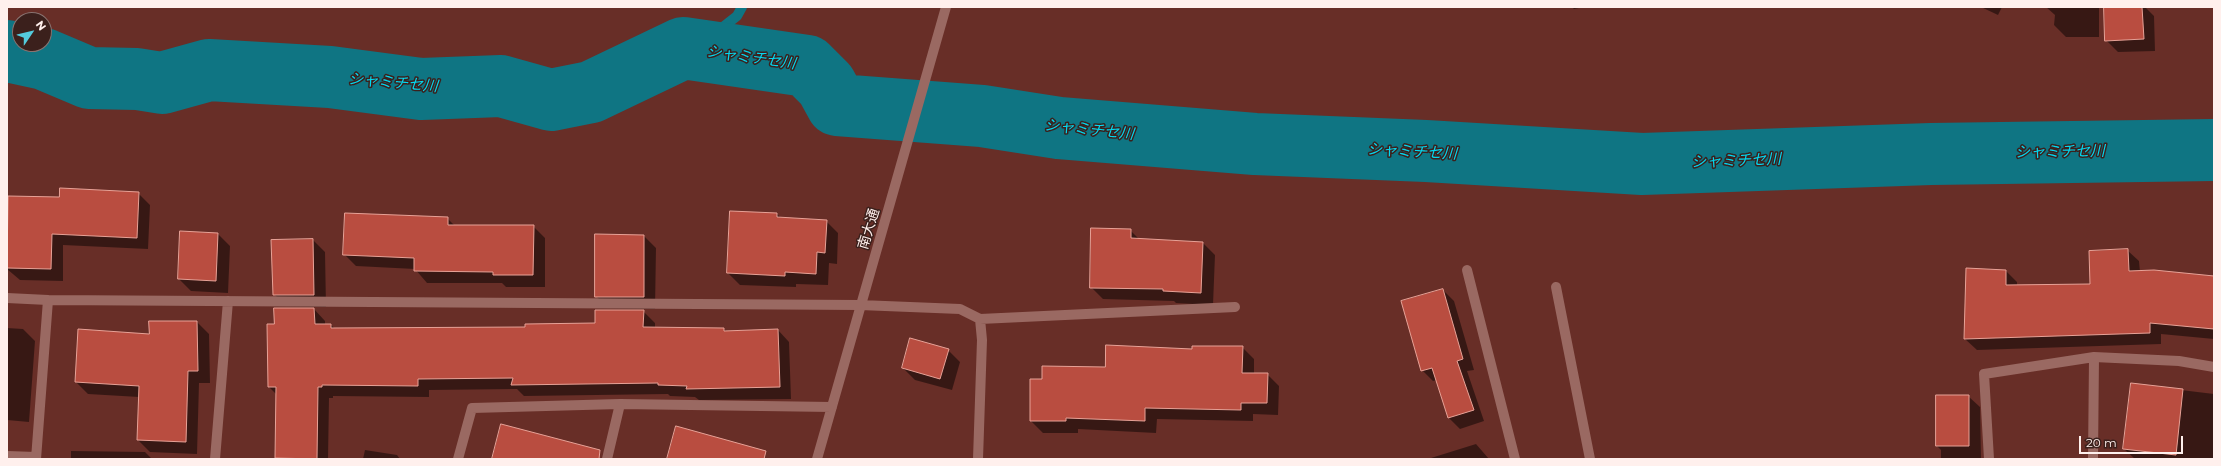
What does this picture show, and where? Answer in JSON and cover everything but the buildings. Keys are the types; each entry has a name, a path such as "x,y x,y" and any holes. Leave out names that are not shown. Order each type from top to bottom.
{"street":[{"name":"南大通","path":"817,459 860,305 894,195 946,7"},
{"path":"1467,270 1515,459"},
{"path":"1556,287 1590,459"},
{"path":"7,298 48,300 860,305 960,309 980,319 1235,307"},
{"path":"7,456 36,458 48,300"},
{"path":"215,459 228,301"},
{"path":"978,459 982,340 980,319"},
{"path":"1989,459 1984,374 2094,358 2179,361 2214,367"},
{"path":"2093,459 2094,358"},
{"path":"458,459 472,408 620,404 832,407"},
{"path":"607,459 620,404"}],"waterway":[{"path":"695,49 737,16 742,7"},
{"name":"シャミチセ川","path":"7,51 44,59 89,78 137,79 162,83 209,70 330,77 421,89 501,86 551,100 591,92 683,48 807,66 826,85 837,105 982,116 1059,128 1255,144 1426,151 1642,164 1931,154 2214,150"}]}
